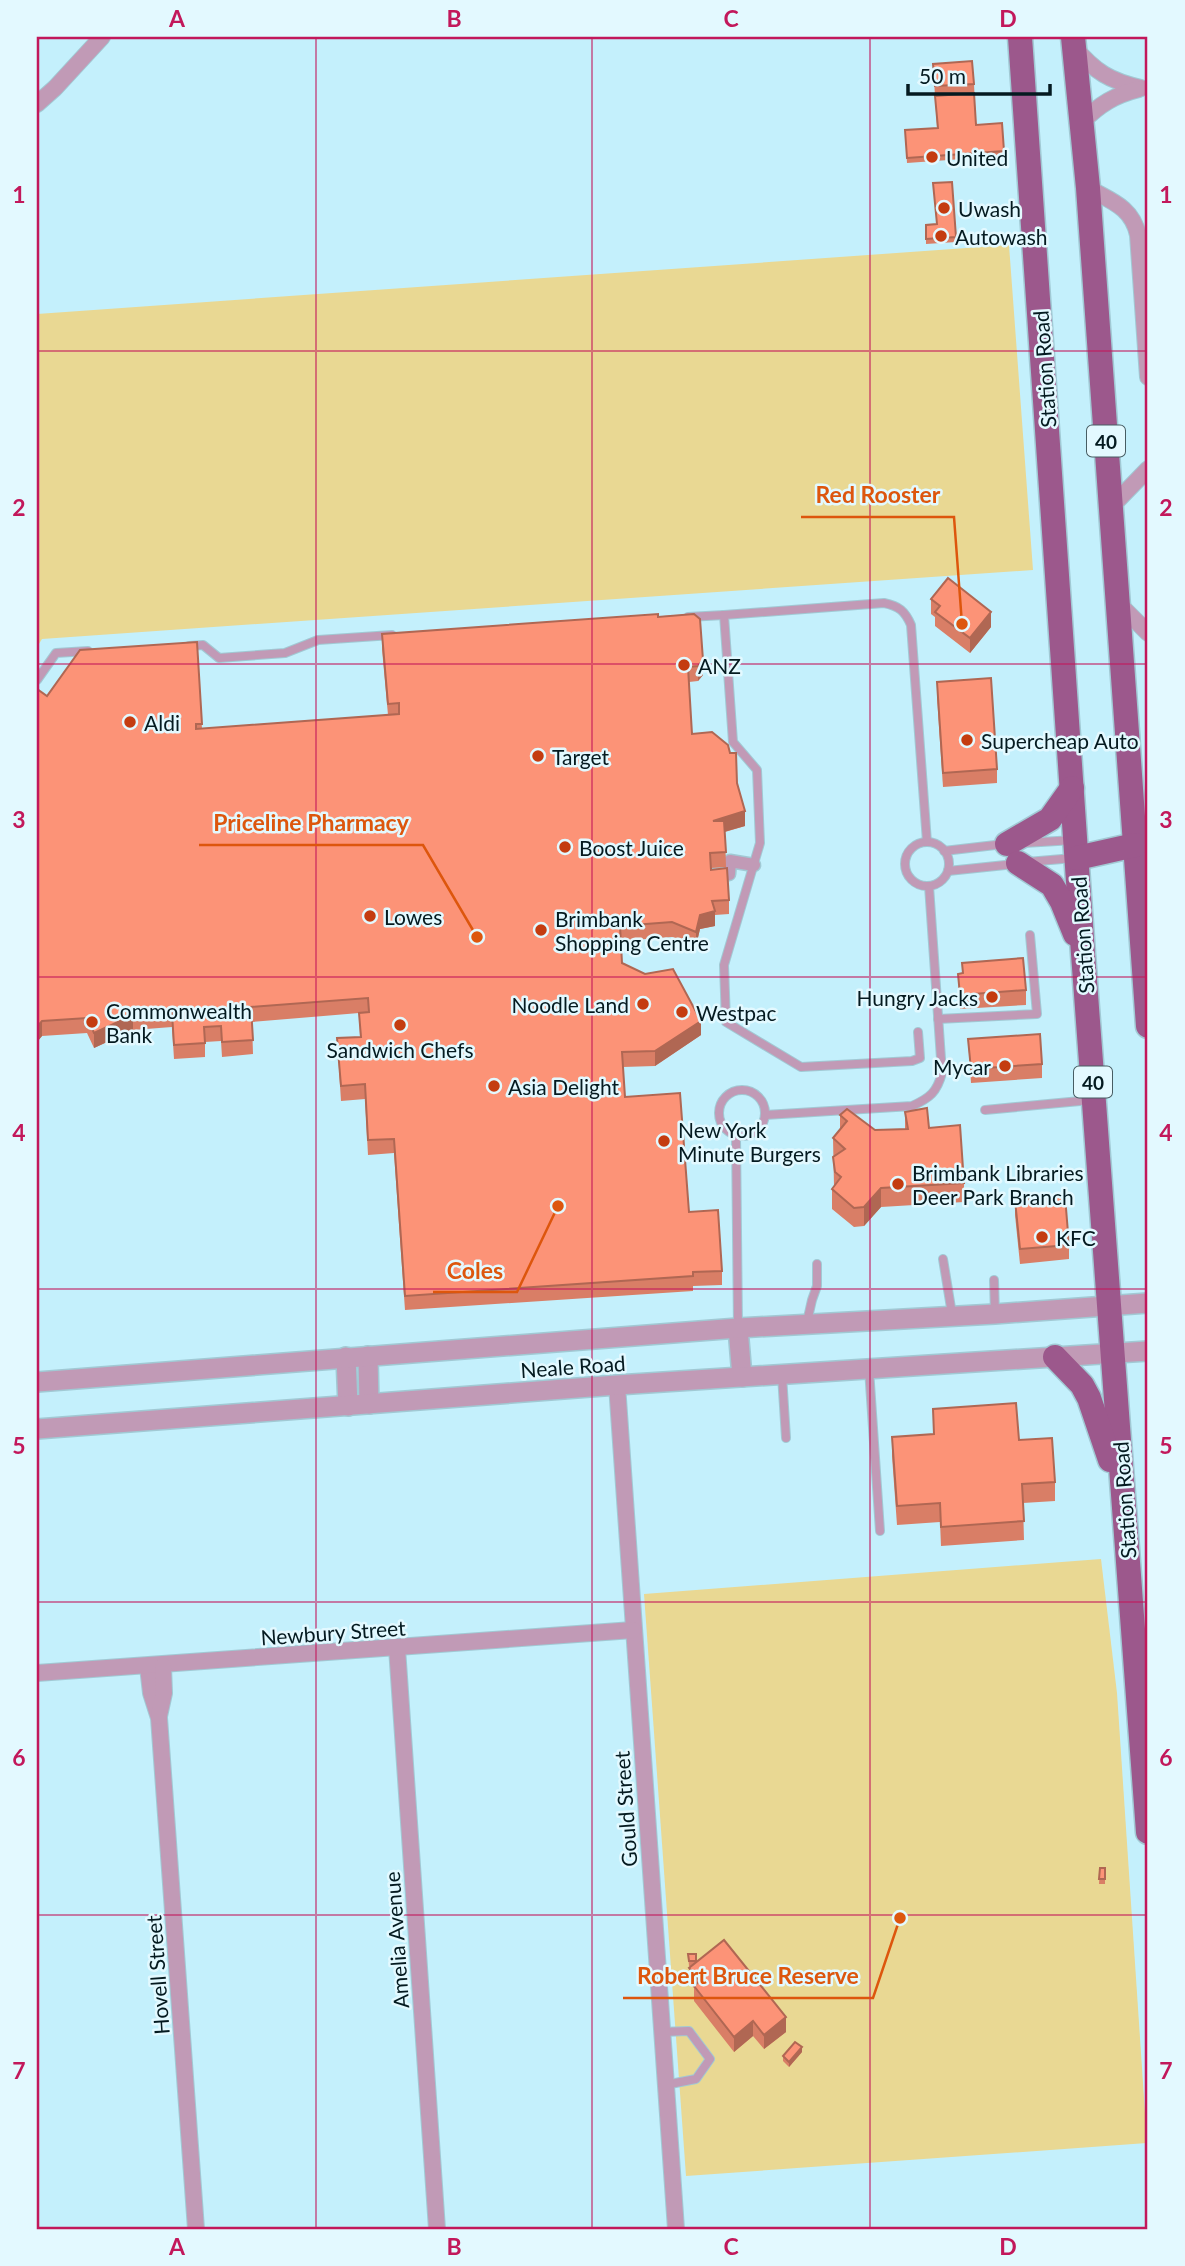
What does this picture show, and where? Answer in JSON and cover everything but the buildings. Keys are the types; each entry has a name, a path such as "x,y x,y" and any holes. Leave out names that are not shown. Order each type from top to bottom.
{"main road":[{"name":"Station Road","path":"1020,37 1083,954 1148,1832"},
{"name":"40","path":"1074,42 1088,188 1148,1025"},
{"path":"1072,788 1050,819 1012,854 1052,885 1062,902 1083,954"},
{"path":"1076,849 1135,845"},
{"path":"1055,1357 1082,1385 1089,1398 1124,1508"}],"street":[{"path":"37,104 102,37"},
{"path":"1074,42 1099,72 1116,82 1145,88"},
{"path":"1083,122 1106,101 1119,94 1145,88"},
{"path":"1088,188 1125,209 1135,220 1148,377"},
{"path":"1111,507 1148,469"},
{"path":"1118,603 1148,633"},
{"path":"711,876 729,874 730,861 754,865"},
{"name":"Neale Road","path":"37,1382 738,1328 1148,1303"},
{"path":"738,1328 742,1377"},
{"name":"Neale Road","path":"37,1429 617,1385 1148,1351"},
{"path":"368,1356 369,1404"},
{"path":"346,1357 348,1405"},
{"name":"Gould Street","path":"617,1385 676,2229"},
{"name":"Newbury Street","path":"37,1673 633,1630"},
{"name":"Amelia Avenue","path":"397,1648 437,2229"},
{"name":"Hovell Street","path":"156,1666 151,1693 159,1718 196,2229"}],"lane":[{"path":"682,617 884,603 898,605 911,625 927,842"},
{"path":"724,615 733,742 757,770 760,843 724,965 726,1022 801,1067 912,1061 920,1058 918,1032"},
{"path":"176,646 203,645 219,658 285,653 318,640 402,635"},
{"path":"37,680 56,653 96,651"},
{"path":"927,842 944,851 949,864 941,881 929,886 915,883 906,872 905,865 909,852 920,843 927,842"},
{"path":"944,851 1012,854 1076,849"},
{"path":"948,871 1012,854 1076,849"},
{"path":"765,1115 901,1107 924,1101 933,1095 942,1073 929,886"},
{"path":"938,1019 1037,1014 1030,935"},
{"path":"750,1092 761,1101 765,1115 758,1129 744,1136 736,1136 729,1133 720,1121 720,1107 728,1095 750,1092"},
{"path":"985,1110 1094,1100"},
{"path":"736,1136 738,1328"},
{"path":"943,1259 953,1316"},
{"path":"807,1325 811,1300 817,1286 817,1264"},
{"path":"994,1280 995,1314"},
{"path":"869,1368 880,1531"},
{"path":"782,1374 786,1438"},
{"path":"662,2032 689,2031 710,2059 696,2079 665,2085"}],"shaded area":[{"path":"1009,245 1033,570 42,639 37,647 37,314"},
{"path":"1101,1559 1117,1693 1147,2143 686,2176 644,1594"}],"place":[{"name":"United","path":"932,157"},
{"name":"Uwash","path":"944,208"},
{"name":"Autowash","path":"941,236"},
{"name":"Red Rooster","path":"962,624"},
{"name":"ANZ","path":"684,665"},
{"name":"Aldi","path":"130,722"},
{"name":"Supercheap Auto","path":"967,740"},
{"name":"Target","path":"538,756"},
{"name":"Boost Juice","path":"565,847"},
{"name":"Lowes","path":"370,916"},
{"name":"Brimbank Shopping Centre","path":"541,930"},
{"name":"Priceline Pharmacy","path":"477,937"},
{"name":"Hungry Jacks","path":"992,997"},
{"name":"Noodle Land","path":"643,1004"},
{"name":"Westpac","path":"682,1012"},
{"name":"Commonwealth Bank","path":"92,1022"},
{"name":"Sandwich Chefs","path":"400,1025"},
{"name":"Mycar","path":"1005,1066"},
{"name":"Asia Delight","path":"494,1086"},
{"name":"New York Minute Burgers","path":"664,1141"},
{"name":"Brimbank Libraries Deer Park Branch","path":"898,1184"},
{"name":"Coles","path":"558,1206"},
{"name":"KFC","path":"1042,1237"},
{"name":"Robert Bruce Reserve","path":"900,1918"}]}
